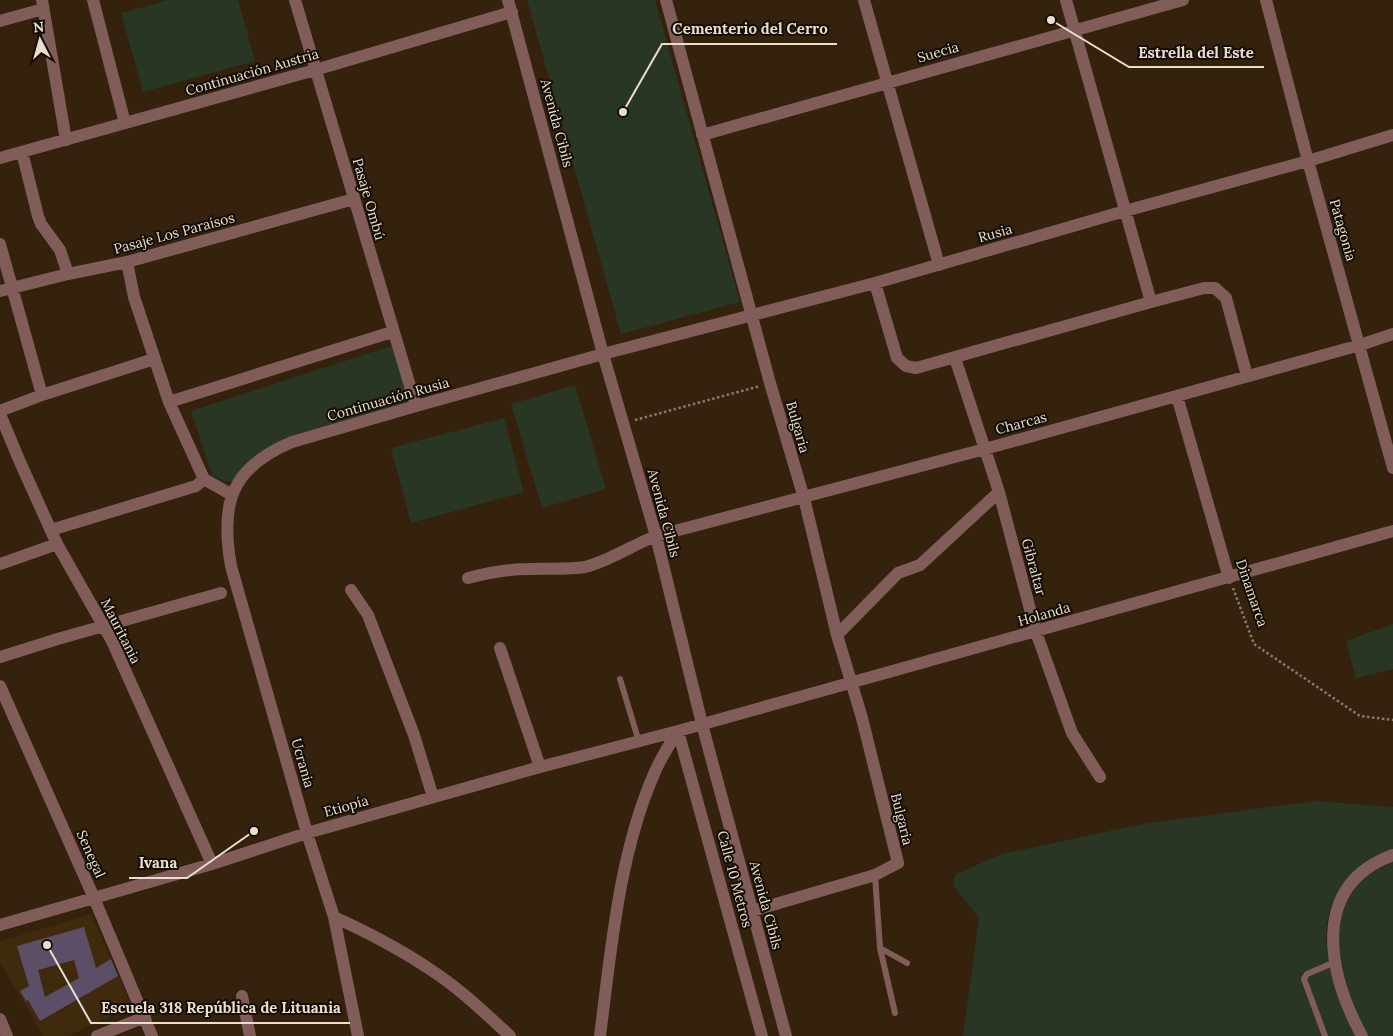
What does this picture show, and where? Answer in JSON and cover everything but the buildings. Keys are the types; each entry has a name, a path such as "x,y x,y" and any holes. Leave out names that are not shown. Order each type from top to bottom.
{"street":[{"path":"93,0 125,123"},
{"name":"Pasaje Ombú","path":"295,0 392,332 416,406"},
{"name":"Bulgaria","path":"666,0 751,315 804,498 837,635 862,718 898,863 875,875"},
{"path":"864,0 939,265"},
{"path":"1066,0 1151,302"},
{"name":"Suecia","path":"702,134 1183,0"},
{"name":"Patagonia","path":"1266,0 1308,161 1393,468"},
{"path":"0,21 43,2 66,140"},
{"name":"Continuación Austria","path":"0,158 315,70 510,6"},
{"name":"Avenida Cibils","path":"510,6 603,354 656,536 702,724 786,1036"},
{"name":"Rusia","path":"603,354 875,283 1393,136"},
{"path":"22,152 41,224 60,250 68,274"},
{"name":"Pasaje Los Paraísos","path":"6,289 127,262 354,199"},
{"path":"0,244 6,289 42,395"},
{"path":"127,262 134,297 169,402 204,479 232,494"},
{"path":"875,283 897,358 909,368 955,358 1204,288 1215,288 1226,298 1247,376"},
{"path":"169,402 392,332"},
{"name":"Charcas","path":"468,578 516,569 564,569 588,566 656,536 985,449 1360,345 1393,334"},
{"name":"Continuación Rusia","path":"227,526 227,509 232,494 248,469 260,458 277,448 416,406 603,354"},
{"name":"Gibraltar","path":"955,358 999,492 1036,632 1072,733 1100,777"},
{"path":"0,412 42,395 154,360"},
{"name":"Dinamarca","path":"1177,396 1229,578"},
{"name":"Mauritania","path":"0,412 57,544 112,641 212,864"},
{"path":"51,530 196,486 204,479"},
{"path":"837,635 898,573 920,565 999,492"},
{"name":"Ucrania","path":"227,526 227,544 236,589 307,833 334,917 358,1036"},
{"name":"Holanda","path":"702,724 1393,531"},
{"path":"0,564 57,544"},
{"path":"351,590 368,615 414,735 433,797"},
{"path":"0,656 221,593"},
{"path":"500,648 540,766"},
{"name":"Senegal","path":"0,686 94,898 152,1036"},
{"name":"Etiopía","path":"0,925 212,864 307,833 540,766 639,742 702,724"},
{"path":"600,1036 622,883 635,829 654,773 678,731"},
{"name":"Calle 10 Metros","path":"678,731 762,1036"},
{"path":"1362,1036 1349,1013 1342,994 1335,962 1334,924 1338,905 1344,892 1363,870 1393,855"},
{"path":"752,911 875,875"},
{"path":"334,917 387,942 430,968 510,1036"},
{"path":"242,996 250,1036"},
{"path":"97,1036 145,1017"},
{"path":"0,1019 7,1036"}],"lane":[{"path":"620,679 639,742"},
{"path":"875,875 880,948 895,1013"},
{"path":"880,948 907,963"},
{"path":"1325,1036 1304,979 1307,974 1335,962"}],"path":[{"path":"624,422 770,383"},
{"name":"Dinamarca","path":"1229,578 1254,644 1360,716 1393,720"}],"shaded area":[{"path":"91,914 132,1006 68,1036 44,1036 0,963 0,941"}],"green space":[{"path":"169,0 238,0 255,61 143,92 121,13"},
{"path":"527,0 655,0 740,302 621,334"},
{"path":"397,344 413,402 294,435 271,446 236,482 223,481 212,475 191,411"},
{"path":"575,385 606,489 542,508 511,404"},
{"path":"504,418 524,492 411,523 391,448"},
{"path":"1393,624 1393,669 1356,678 1346,641"},
{"path":"1317,801 1393,807 1393,851 1374,858 1359,868 1346,881 1336,895 1326,929 1331,968 1357,1036 963,1036 979,918 953,885 956,874 1002,854 1148,823"},
{"path":"1393,861 1393,1036 1367,1036 1359,1022 1337,962 1340,913 1355,887 1369,873"}],"place":[{"name":"Estrella del Este","path":"1051,20"},
{"name":"Cementerio del Cerro","path":"623,112"},
{"name":"Ivana","path":"254,831"},
{"name":"Escuela 318 República de Lituania","path":"47,945"}]}
